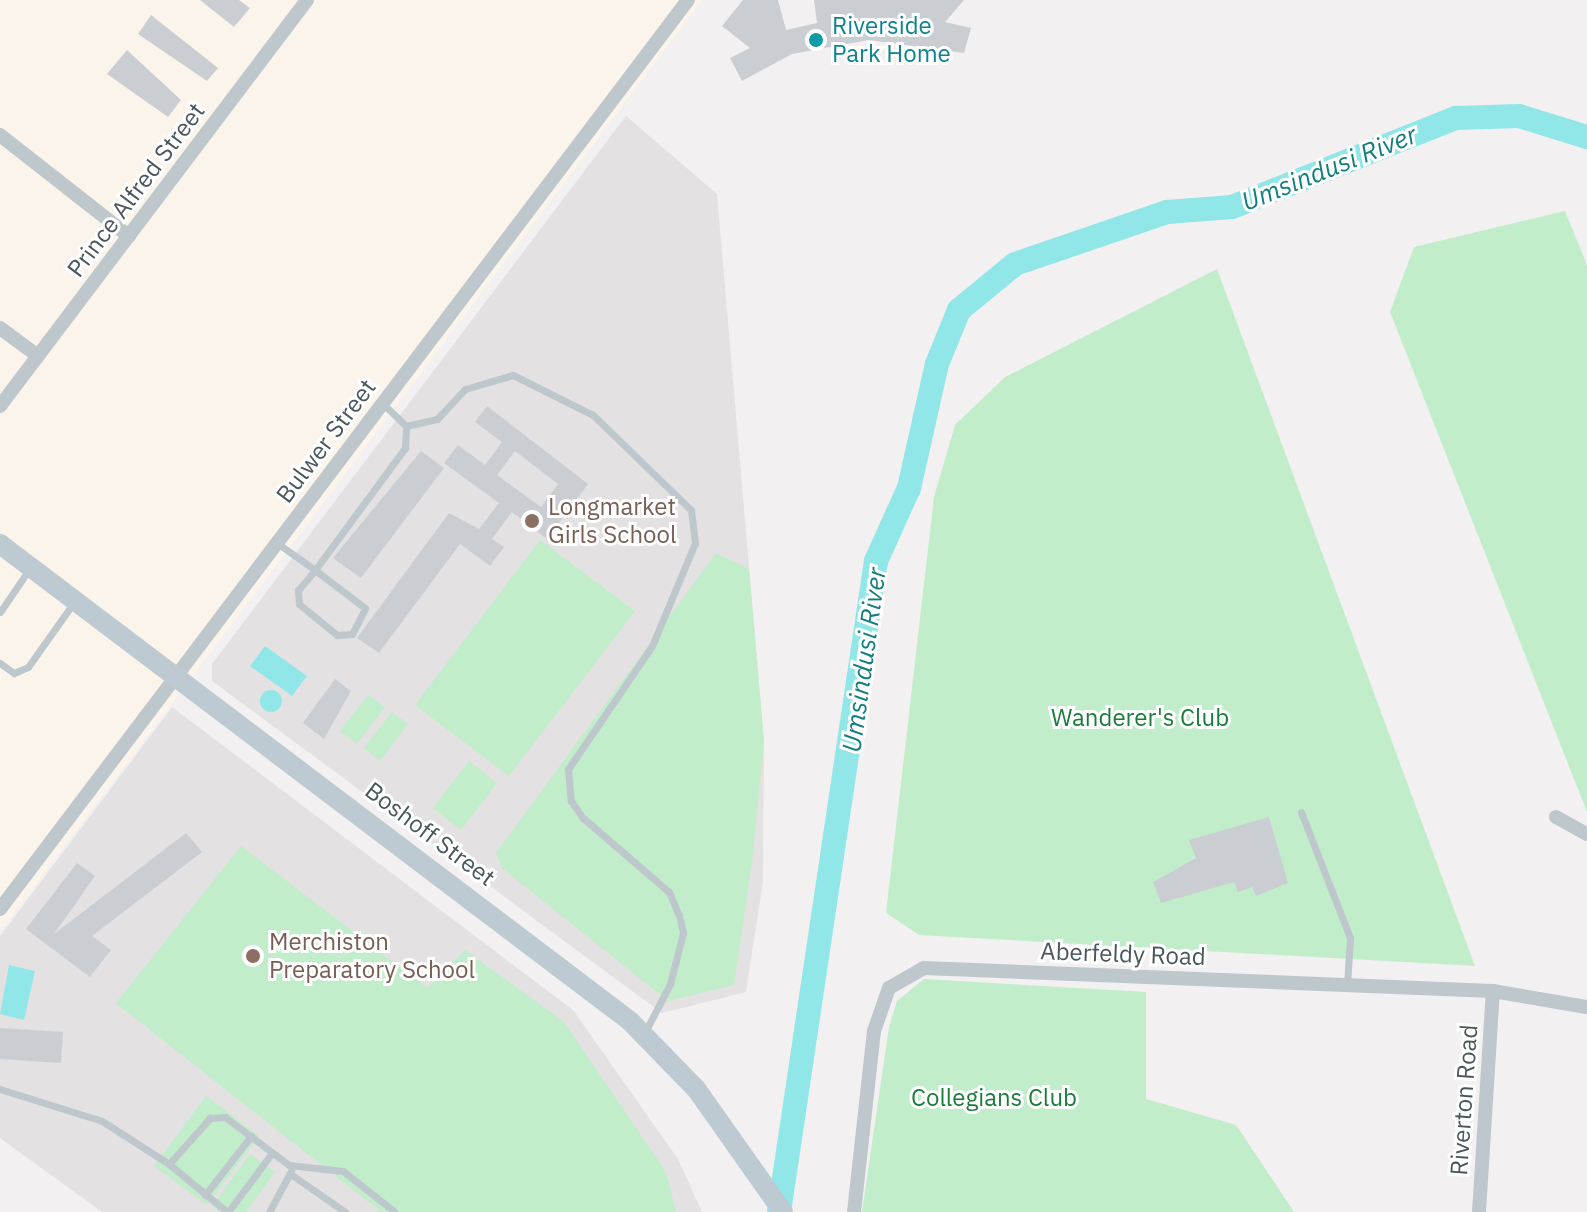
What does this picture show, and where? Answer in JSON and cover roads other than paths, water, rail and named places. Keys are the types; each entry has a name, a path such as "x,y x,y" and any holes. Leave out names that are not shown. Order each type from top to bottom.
{"main road":[{"name":"Boshoff Street","path":"0,544 644,1034 731,1138 783,1212"}],"street":[{"name":"Prince Alfred Street","path":"0,406 307,0"},
{"name":"Bulwer Street","path":"0,909 688,0"},
{"path":"0,135 129,236"},
{"path":"0,328 38,356"},
{"path":"1556,817 1587,834"},
{"name":"Aberfeldy Road","path":"854,1212 874,1031 889,988 904,974 924,968 1493,991 1557,997 1587,1007"},
{"name":"Riverton Road","path":"1479,1212 1493,991"}],"lane":[{"path":"406,426 437,419 465,389 513,375 593,415 691,510 695,543 652,646 567,778 582,817 669,892 679,915 683,933 670,984 644,1034"},
{"path":"382,403 406,426"},
{"path":"277,543 315,570 365,608 352,634 337,635 299,604 298,590 315,570 402,455 406,426"},
{"path":"0,612 31,567"},
{"path":"0,663 14,673 28,667 75,601"},
{"path":"1301,812 1350,938 1347,984"},
{"path":"0,1089 102,1121 169,1164 227,1212 272,1153"},
{"path":"169,1164 214,1116 251,1136 289,1165 343,1171 395,1212"},
{"path":"205,1195 251,1136"},
{"path":"289,1165 292,1175 345,1212"},
{"path":"269,1212 292,1175"}],"water":[{"path":"265,646 307,676 292,696 250,666"},
{"path":"267,690 275,690 282,701 275,712 267,712 260,705 260,697"},
{"path":"9,965 35,971 24,1020 0,1014"}],"waterway":[{"name":"Umsindusi River","path":"779,1212 876,561 909,488 937,364 959,310 1015,264 1167,212 1232,207 1456,118 1519,116 1587,137"}],"place":[{"name":"Riverside Park Home","path":"816,40"},
{"name":"Longmarket Girls School","path":"532,521"},
{"name":"Merchiston Preparatory School","path":"253,956"}],"park label":[{"name":"Wanderer's Club","path":"1140,718"},
{"name":"Collegians Club","path":"994,1098"}]}
